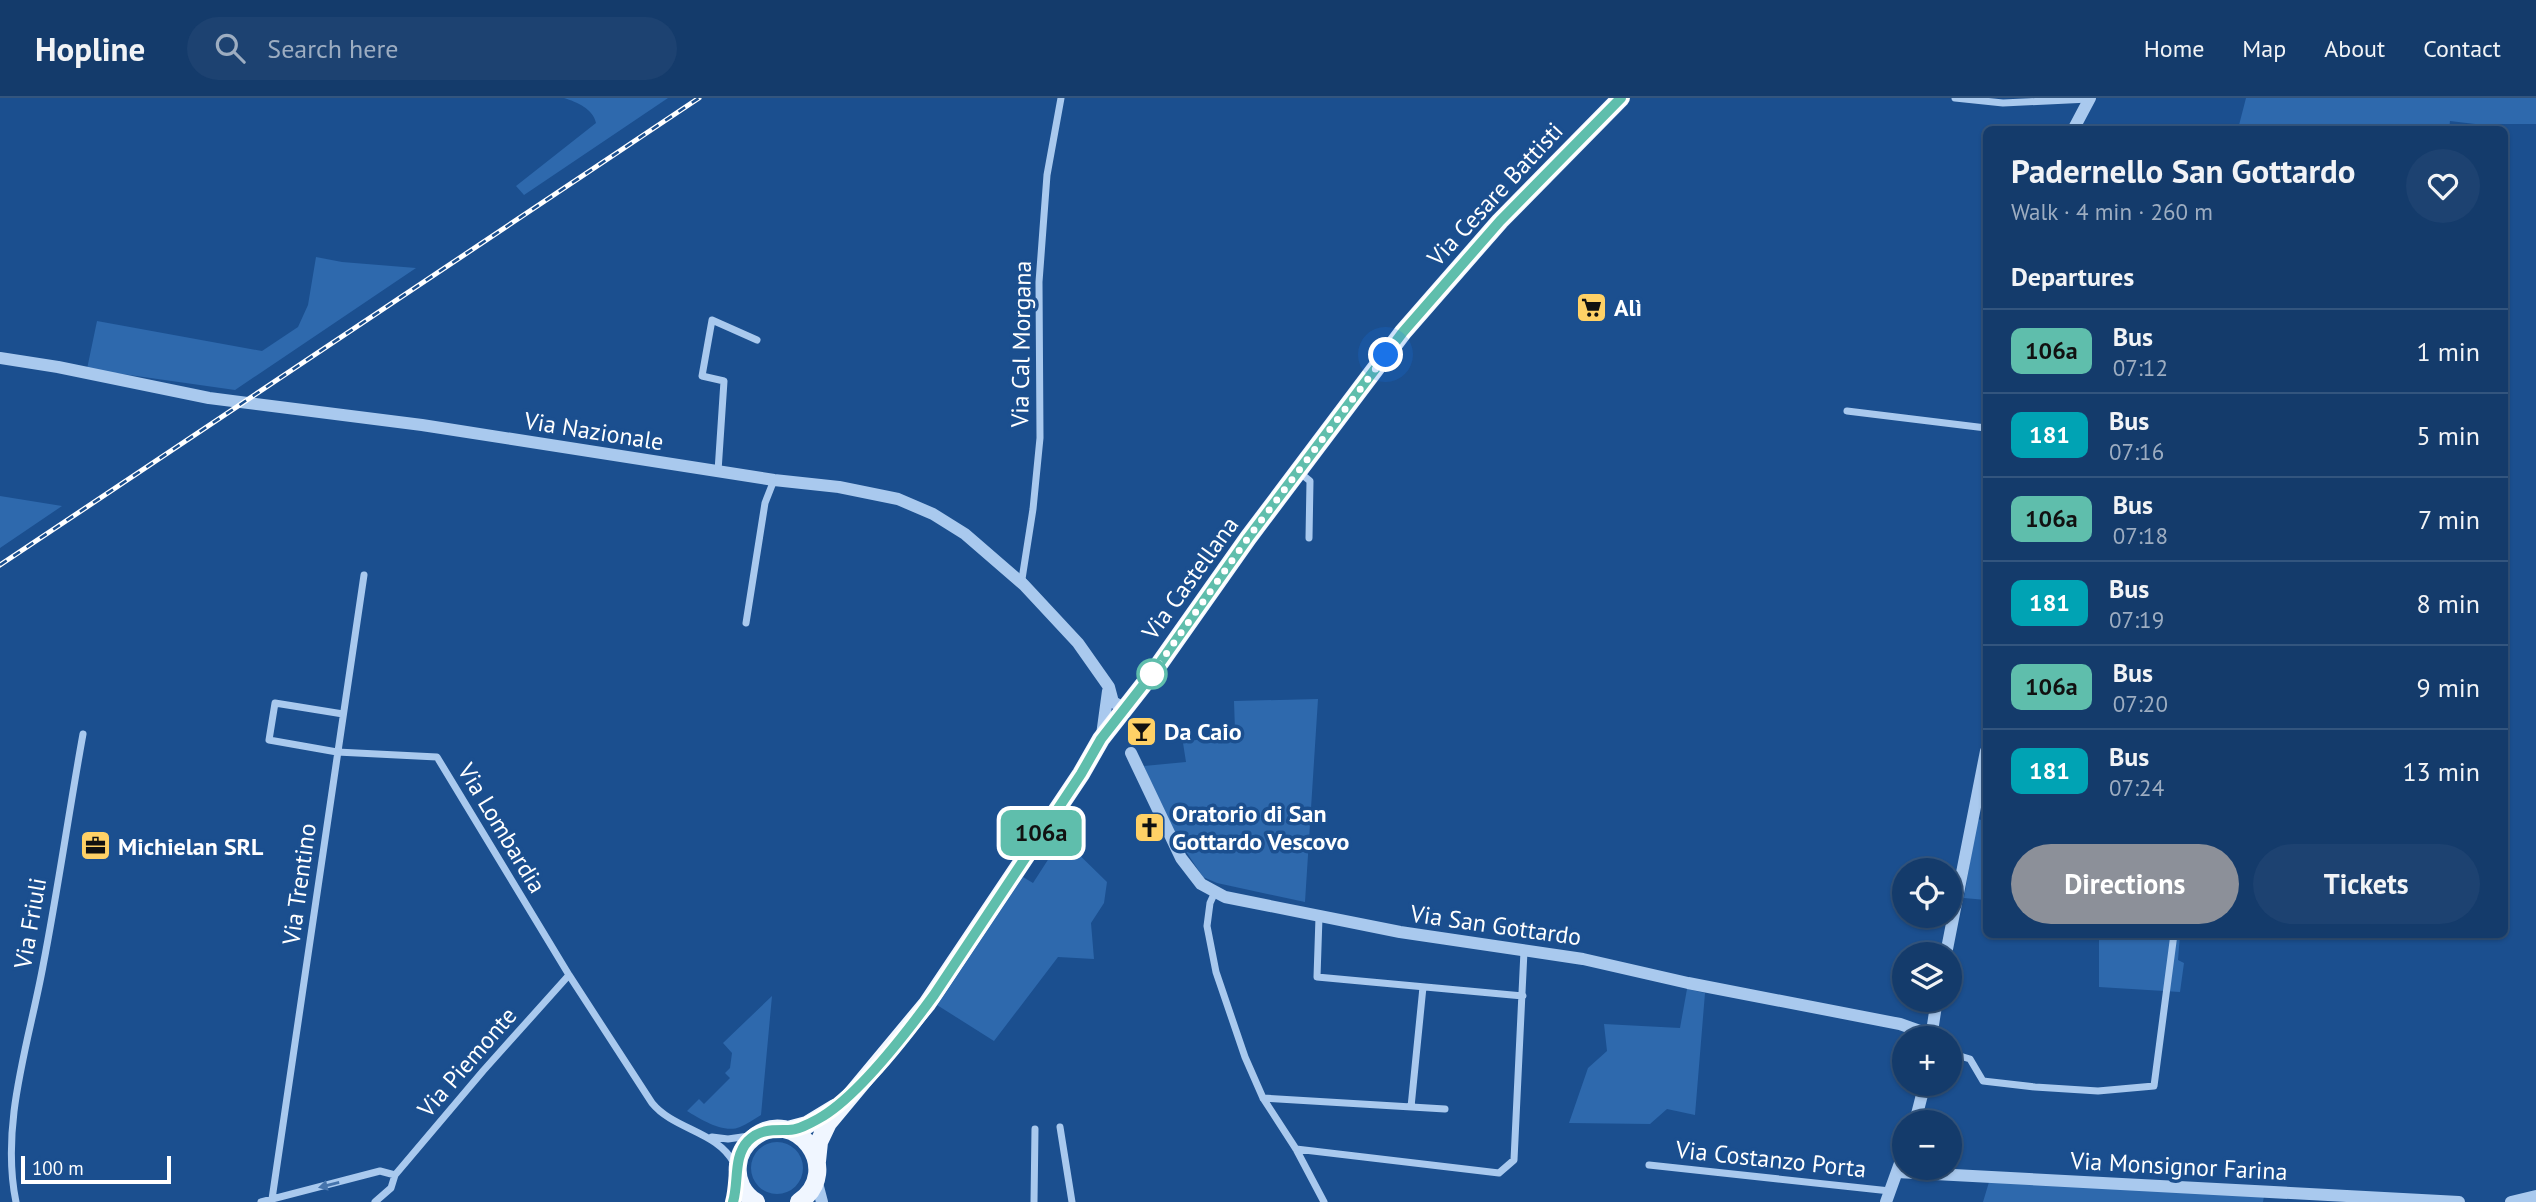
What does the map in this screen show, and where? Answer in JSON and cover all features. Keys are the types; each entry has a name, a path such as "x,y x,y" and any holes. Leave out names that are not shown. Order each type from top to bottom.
{"main road":[{"name":"Via Cesare Battisti","path":"1408,326 1500,221 1622,98"},
{"name":"Via Castellana","path":"816,1170 823,1131 846,1099 934,995 1081,774 1101,739 1155,670 1298,471 1408,326"},
{"name":"Via Castellana","path":"757,1134 766,1130 788,1130 815,1121 846,1099"},
{"path":"788,1130 805,1139 816,1170 808,1194 799,1202"},
{"path":"733,1202 742,1150 757,1134"},
{"path":"738,1173 744,1191 756,1202"}],"street":[{"name":"Via Cal Morgana","path":"1028,589 1022,579 1040,438 1039,282 1047,175 1060,98"},
{"path":"1955,98 2003,103 2090,98"},
{"path":"2075,126 2090,98"},
{"path":"718,471 724,381 702,376 712,320 757,340"},
{"name":"Via Nazionale","path":"0,358 209,398 422,425 775,480 839,486 898,499 933,514 965,534 1028,589 1078,643 1109,687 1113,702 1124,708"},
{"path":"1847,411 1983,428"},
{"path":"1298,471 1310,481 1309,538"},
{"path":"746,623 765,503 775,480"},
{"name":"Via Trentino","path":"272,1199 364,575"},
{"path":"1101,739 1109,687"},
{"name":"Via Lombardia","path":"343,714 275,703 269,740 337,752 437,757 611,1043 657,1110 725,1150 738,1173"},
{"name":"Via Friuli","path":"16,1202 9,1147 17,1087 43,967 83,734"},
{"name":"Via San Gottardo","path":"1131,753 1181,858 1201,884 1225,897 1319,917 1524,951 1583,958 1688,983 1905,1026"},
{"path":"1949,942 1980,815 1983,783"},
{"path":"1215,892 1210,903 1207,926 1216,972 1245,1057 1263,1098 1296,1149 1324,1202"},
{"path":"1319,917 1317,977 1523,996"},
{"path":"1962,1057 1970,1059 1983,1081 2098,1091 2154,1086 2173,938"},
{"path":"1296,1149 1499,1173 1514,1160 1524,951"},
{"name":"Via Piemonte","path":"375,1202 391,1188 395,1175 569,975"},
{"path":"1411,1107 1423,987"},
{"path":"1263,1098 1445,1109"},
{"path":"1060,1127 1072,1202"},
{"path":"1034,1202 1035,1129"},
{"name":"Via Lombardia","path":"700,1134 724,1139 757,1134"},
{"name":"Via Costanzo Porta","path":"1648,1165 1888,1197"},
{"path":"816,1170 822,1202"},
{"path":"261,1202 380,1171 395,1175"},
{"name":"Via Monsignor Farina","path":"1962,1175 2459,1202"},
{"path":"1888,1197 1894,1180"},
{"path":"2511,1202 2536,1196"}],"shaded area":[{"path":"564,98 668,98 524,195 516,186 596,123 588,110"},
{"path":"2246,98 2536,98 2536,124 2475,124 2450,121 2449,126 2239,126"},
{"path":"316,257 342,262 416,268 235,390 87,369 97,321 262,351 298,327 308,305"},
{"path":"0,496 62,506 0,548"},
{"path":"1318,699 1305,902 1217,883 1203,877 1163,813 1144,766 1186,762 1183,743 1235,731 1234,701"},
{"path":"1977,819 1983,820 1983,900 1964,898"},
{"path":"1062,838 1107,882 1104,903 1091,923 1094,959 1058,957 994,1041 937,1005 1023,877 1033,883"},
{"path":"2076,938 2180,938 2178,960 2184,963 2180,992 2099,987 2099,940"},
{"path":"1687,989 1705,993 1695,1115 1667,1109 1650,1124 1569,1123 1588,1068 1607,1051 1604,1024 1680,1028"},
{"path":"772,996 761,1115 740,1127 727,1129 712,1125 687,1111 699,1099 704,1104 730,1078 725,1073 730,1068 732,1053 723,1043"},
{"path":"777,1142 787,1144 795,1150 801,1158 801,1178 795,1186 787,1192 777,1194 767,1192 759,1186 753,1178 751,1168 753,1158 759,1150 767,1144"},
{"path":"1989,1182 2264,1196 2263,1202 1983,1202"}],"railway":[{"path":"0,565 699,98"}],"bus line":[{"name":"106a","path":"733,1202 738,1160 748,1141 766,1130 788,1130 804,1126 839,1106 908,1028 934,995 1081,774 1101,739 1155,670 1248,538 1403,332 1500,221 1621,98"}],"place":[{"name":"Alì","path":"1591,307"},
{"name":"Da Caio","path":"1141,731"},
{"name":"Oratorio di San Gottardo Vescovo","path":"1149,827"},
{"name":"Michielan SRL","path":"95,846"}],"route":[{"path":"1152,674 1248,538 1386,355"}]}
